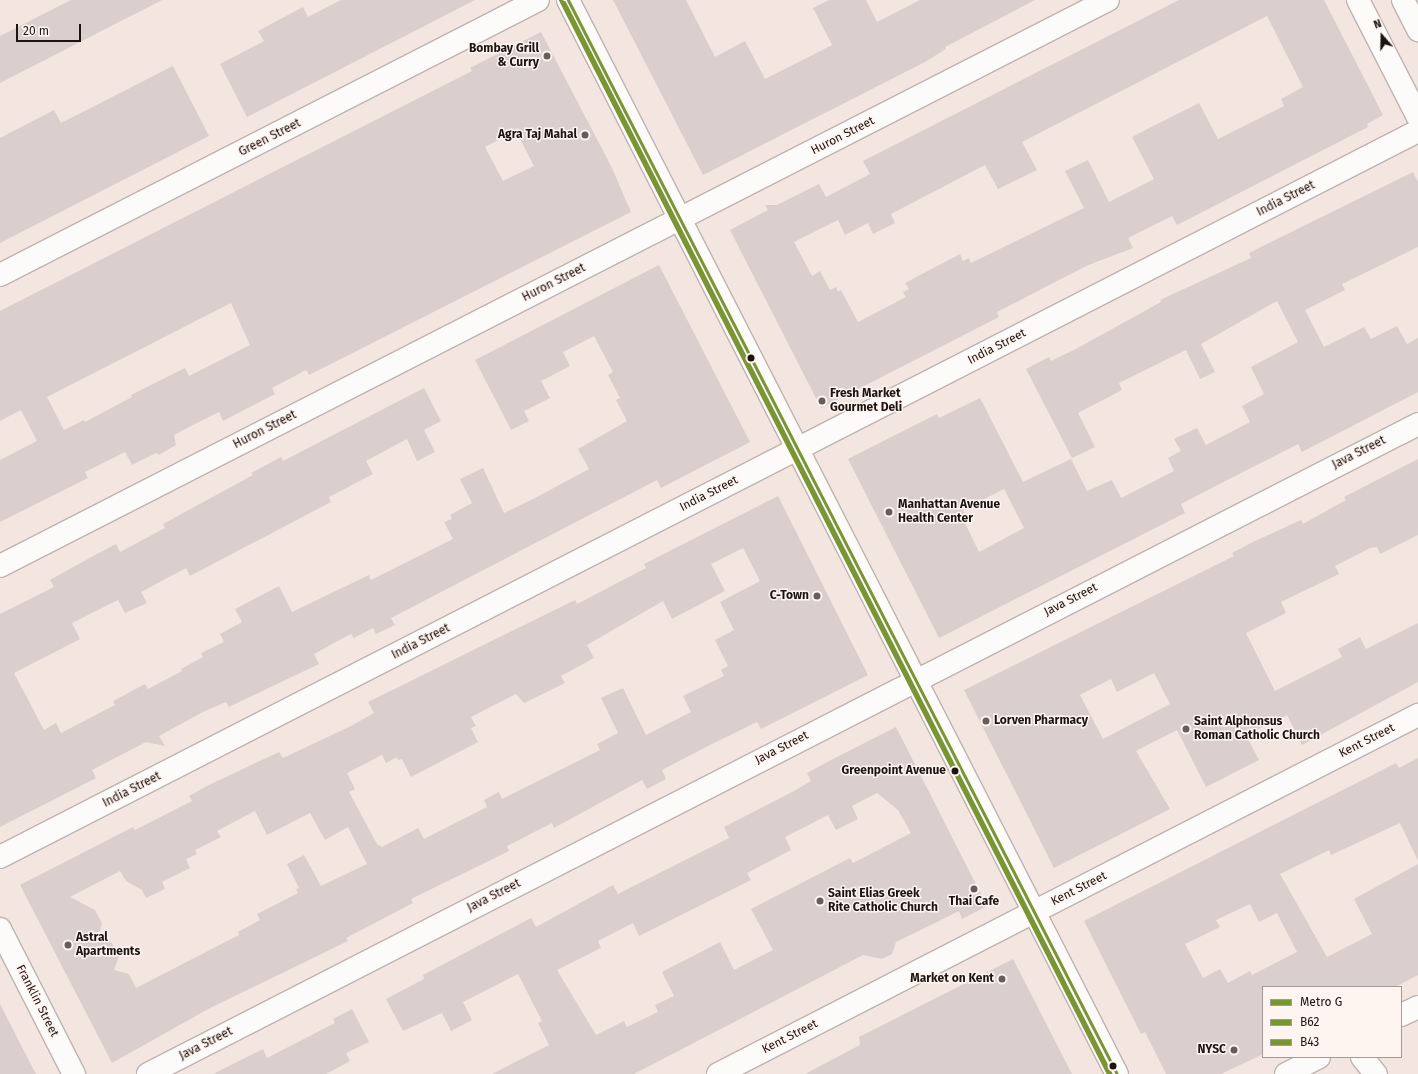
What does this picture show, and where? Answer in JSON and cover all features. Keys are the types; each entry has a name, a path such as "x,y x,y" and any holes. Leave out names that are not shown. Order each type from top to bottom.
{"street":[{"name":"Green Street","path":"0,275 538,0"},
{"path":"568,0 1117,1074"},
{"name":"Huron Street","path":"0,566 1108,0"},
{"path":"1358,0 1418,116"},
{"path":"1403,0 1418,30"},
{"name":"India Street","path":"0,857 1418,131"},
{"name":"Java Street","path":"148,1074 916,679 1418,424"},
{"name":"Kent Street","path":"718,1074 1418,715"},
{"name":"Franklin Street","path":"0,929 74,1074"},
{"path":"1402,1015 1418,1007"},
{"path":"1286,1074 1317,1058"},
{"path":"1363,1058 1376,1074"}],"building":[{"path":"71,0 162,0 0,83 0,36"},
{"path":"341,0 475,0 247,117 220,64 264,41 258,31 303,7 308,17"},
{"path":"613,0 686,0 715,57 745,41 765,79 832,45 813,8 829,0 866,0 877,22 920,0 1035,0 945,47 946,49 925,62 703,175"},
{"path":"1179,0 1324,0 1383,115 1367,124 1368,127 1177,225 1172,216 1128,238 1133,248 1086,266 997,312 999,317 821,408 730,230 768,210 765,205 777,205 819,184 826,197 870,174 863,161","holes":["1267,16 1303,87 1281,99 1284,106 1218,139 1199,103 1132,137 1154,179 1109,202 1088,160 1065,171 1084,208 971,263 969,258 963,261 960,254 905,283 909,289 903,292 906,297 858,322 841,290 838,292 836,287 830,290 820,271 812,276 794,242 838,220 845,235 868,223 873,234 895,223 891,214 985,165 998,189 1037,170 1022,142"]},
{"path":"541,32 611,166 631,212 309,375 306,370 272,388 275,394 223,421 219,412 195,424 174,435 176,445 159,455 156,453 132,465 125,452 85,472 88,478 0,522 0,460 37,441 21,410 0,421 0,311 472,71 470,68","holes":["516,131 534,166 503,181 485,147","231,303 250,345 189,376 185,368 131,395 132,397 85,422 84,420 64,430 47,397"]},
{"path":"173,66 209,136 0,243 0,138 54,110 61,123"},
{"path":"1413,172 1418,182 1418,247 1342,284 1345,290 1305,310 1324,347 1364,327 1371,339 1397,326 1407,344 1418,338 1418,392 1302,452 1298,444 1202,493 1181,504 1185,513 939,638 848,459 937,414 939,418 980,398 1023,482 1071,459 1087,491 1112,480 1121,498 1174,471 1168,458 1181,451 1174,439 1197,428 1206,445 1250,422 1242,406 1264,394 1251,367 1298,342 1277,301 1201,344 1215,372 1200,379 1186,350 1119,383 1122,390 1078,413 1095,447 1072,458 1026,369 1049,357 1051,361 1074,350 1161,302 1160,300 1251,258 1249,253","holes":["1004,489 1024,528 979,552 961,515 965,513 963,510"]},
{"path":"659,265 750,442 661,488 657,480 391,618 395,625 376,634 373,628 354,638 351,634 314,654 319,664 229,707 226,702 203,712 159,736 165,746 146,742 92,770 96,778 0,827 0,614 54,587 50,580 95,555 116,544 120,552 165,528 163,524 253,475 251,473 281,457 283,461 424,388 441,421 424,430 435,452 417,461 407,439 366,461 373,474 329,497 331,502 190,576 186,568 141,592 147,603 125,613 118,600 72,623 80,639 14,673 44,730 56,723 61,733 115,705 113,701 145,684 148,689 182,671 181,669 203,657 201,653 224,642 220,634 242,622 235,609 279,586 292,612 369,575 371,580 453,539 444,522 452,519 450,515 472,503 460,479 483,468 504,513 535,498 589,469 578,449 627,421 616,400 620,398 608,375 613,372 594,336 563,352 570,366 541,381 550,398 524,411 529,421 511,430 475,360"},
{"path":"1418,459 1418,535 1380,554 1377,547 1370,548 1335,566 1339,574 1281,602 1286,613 1246,633 1275,691 1342,657 1338,649 1360,637 1366,649 1418,623 1418,682 1302,745 1287,715 1246,735 1259,760 1206,787 1177,730 1136,751 1170,809 1054,868 964,690 1234,556 1232,553 1255,541 1301,520 1303,524 1346,500 1344,497","holes":["1154,673 1170,704 1103,739 1080,695 1111,679 1117,692"]},
{"path":"778,496 868,675 761,729 757,722 708,746 662,770 666,779 647,789 642,780 554,828 552,823 507,846 509,851 411,899 413,903 346,938 348,941 210,1008 112,1063 20,885 133,827 135,830 192,801 189,796 209,785 279,752 283,758 351,726 374,713 368,702 575,600 577,604 646,568 644,564","holes":["743,548 760,581 720,602 734,630 715,640 728,666 721,670 724,676 683,696 691,712 646,735 623,688 601,698 618,733 597,744 600,750 502,799 499,792 484,800 487,807 424,839 418,828 382,847 377,844 349,792 355,789 347,773 382,755 386,763 397,757 398,760 402,759 411,777 478,742 471,728 476,726 471,717 516,694 524,703 565,683 561,676 594,658 587,645 663,601 672,619 725,591 711,564","255,811 267,835 310,813 325,840 348,827 367,864 321,886 304,855 287,864 299,888 296,889 298,893 257,914 260,920 238,932 239,935 136,988 129,974 114,970 119,956 112,943 98,938 102,923 95,910 70,897 120,871 126,881 142,890 146,898 165,889 162,882 190,868 186,859 197,854 195,850 221,837 217,831"]},
{"path":"896,727 987,906 962,919 959,911 896,942 892,954 882,959 863,955 634,1074 492,1074 549,1045 538,1023 542,1021 518,974 463,1002 472,1020 451,1031 442,1013 403,1031 386,999 424,979 423,975 531,918 536,927 613,885 618,894 729,838 724,827 811,781 807,773","holes":["877,793 898,810 911,833 853,863 850,858 751,909 773,950 734,970 720,942 662,972 674,996 655,1005 658,1012 627,1027 624,1021 596,1035 557,970 601,948 598,941 633,923 639,936 751,880 747,873 791,850 785,837 828,815 836,830 858,819 852,806"]},
{"path":"1418,758 1418,861 1400,823 1331,855 1329,850 1280,874 1327,957 1372,934 1354,899 1418,864 1418,975 1397,986 1262,986 1262,1054 1221,1074 1166,1074 1145,1032 1141,1034 1084,921 1396,763 1399,768","holes":["1250,904 1259,922 1277,913 1297,952 1252,975 1250,971 1228,983 1220,969 1203,978 1185,944 1220,927 1216,920"]},
{"path":"1013,959 1072,1074 805,1074 860,1045 859,1037"},
{"path":"0,1004 24,1051 36,1074 0,1074"},
{"path":"352,1009 369,1042 346,1053 350,1061 326,1074 213,1074 263,1049 267,1058 335,1023 333,1019"}],"metro line":[{"name":"G","path":"561,0 1109,1074"}],"transit line":[{"name":"B62","path":"568,0 1117,1074"},
{"name":"B43","path":"564,2 1111,1074"}],"place":[{"name":"Bombay Grill & Curry","path":"547,56"},
{"name":"Agra Taj Mahal","path":"585,135"},
{"name":"Fresh Market Gourmet Deli","path":"822,401"},
{"name":"Manhattan Avenue Health Center","path":"889,512"},
{"name":"C-Town","path":"817,596"},
{"name":"Lorven Pharmacy","path":"986,721"},
{"name":"Saint Alphonsus Roman Catholic Church","path":"1186,729"},
{"name":"Greenpoint Avenue","path":"955,771"},
{"name":"Thai Cafe","path":"974,889"},
{"name":"Saint Elias Greek Rite Catholic Church","path":"820,901"},
{"name":"Astral Apartments","path":"68,945"},
{"name":"Market on Kent","path":"1002,979"},
{"name":"NYSC","path":"1234,1050"}]}
